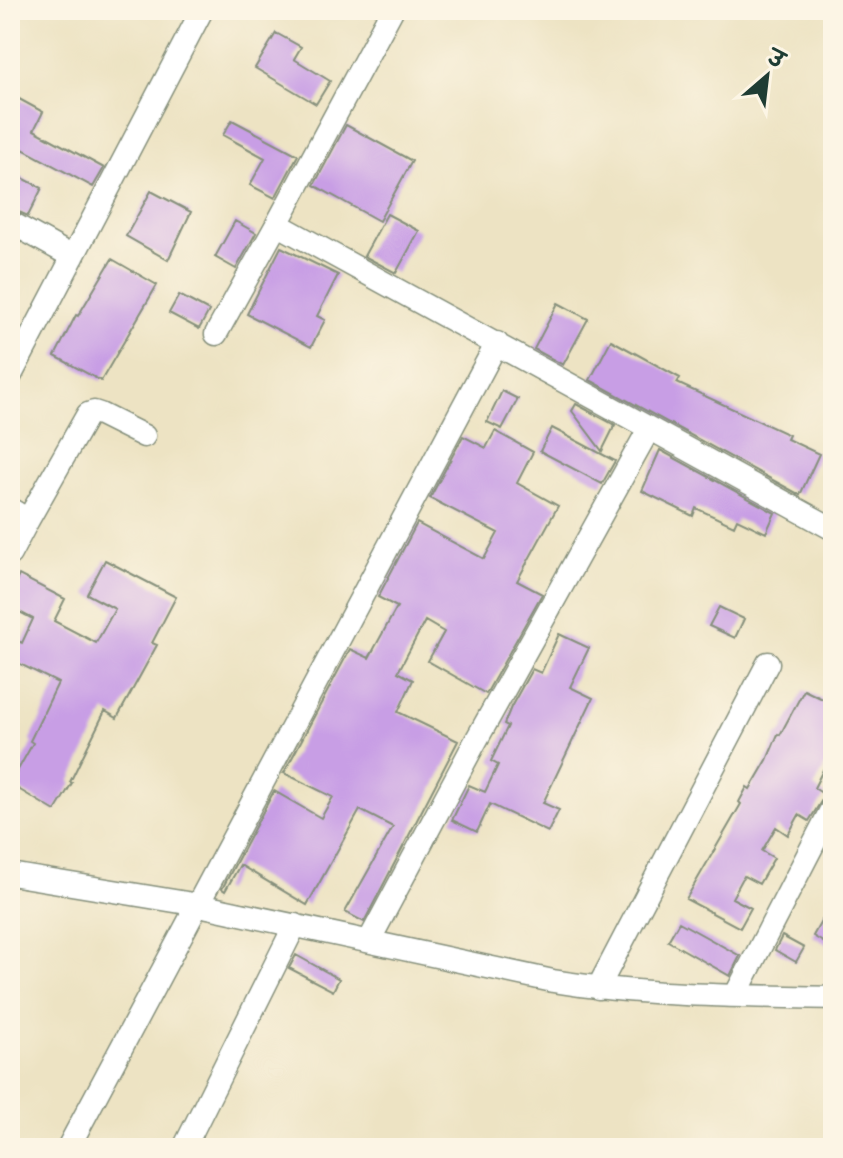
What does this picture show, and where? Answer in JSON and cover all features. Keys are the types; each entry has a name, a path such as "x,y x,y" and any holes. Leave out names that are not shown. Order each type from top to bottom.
{"street":[{"path":"10,377 202,10"},
{"path":"216,334 392,10"},
{"path":"10,222 73,257"},
{"path":"277,224 833,529"},
{"path":"68,1148 497,343"},
{"path":"10,554 19,515 88,414 100,414 144,436"},
{"path":"369,941 649,429"},
{"path":"598,988 768,663"},
{"path":"735,996 833,806"},
{"path":"10,874 199,905 598,988 833,998"},
{"path":"184,1148 295,925"}],"building":[{"path":"276,33 301,47 294,59 330,81 316,104 255,68"},
{"path":"10,94 43,112 34,130 104,168 93,187 23,149 11,172 42,188 28,216 10,208"},
{"path":"232,120 298,155 275,198 250,185 265,158 223,135"},
{"path":"346,125 412,161 379,221 314,185"},
{"path":"151,191 191,212 168,260 126,236"},
{"path":"387,214 419,231 396,273 364,256"},
{"path":"235,221 256,233 236,269 215,257"},
{"path":"281,247 338,275 317,316 325,320 311,347 247,314"},
{"path":"112,259 157,285 101,381 55,356 76,315"},
{"path":"179,295 209,311 199,329 169,313"},
{"path":"558,303 588,319 563,365 534,349"},
{"path":"611,340 680,378 677,383 789,435 787,439 819,454 800,495 590,380"},
{"path":"502,391 518,399 502,429 487,422"},
{"path":"576,404 615,425 602,451 572,411"},
{"path":"552,428 615,461 602,484 540,451"},
{"path":"495,431 533,452 517,483 558,506 517,581 542,594 486,694 428,661 444,632 425,621 398,672 413,680 398,712 458,741 364,922 345,912 393,827 360,810 307,905 240,865 225,891 222,889 274,791 321,818 333,797 284,773 350,649 369,658 397,607 378,597 417,523 484,559 498,533 430,498 463,436 486,448"},
{"path":"660,450 775,513 766,533 737,519 734,526 696,508 693,516 642,491"},
{"path":"105,560 176,597 152,643 157,645 117,718 105,711 72,783 55,811 10,784 33,743 30,741 58,683 10,659 10,637 22,643 33,619 10,607 10,594 19,575 65,599 54,621 96,643 115,609 87,594"},
{"path":"719,607 744,619 735,638 709,626"},
{"path":"559,634 589,648 570,687 593,698 543,803 559,810 548,832 490,804 477,832 452,820 469,785 485,792 498,765 491,761 508,726 504,724 511,707 532,669 541,673"},
{"path":"804,690 833,704 833,750 814,788 825,795 809,821 799,815 788,835 776,827 762,851 774,858 759,884 744,876 732,898 751,908 740,928 686,899"},
{"path":"833,900 833,948 813,936"},
{"path":"679,922 740,956 730,976 668,941"},
{"path":"782,936 804,948 796,962 775,950"},
{"path":"296,955 339,979 333,991 289,968"}]}
